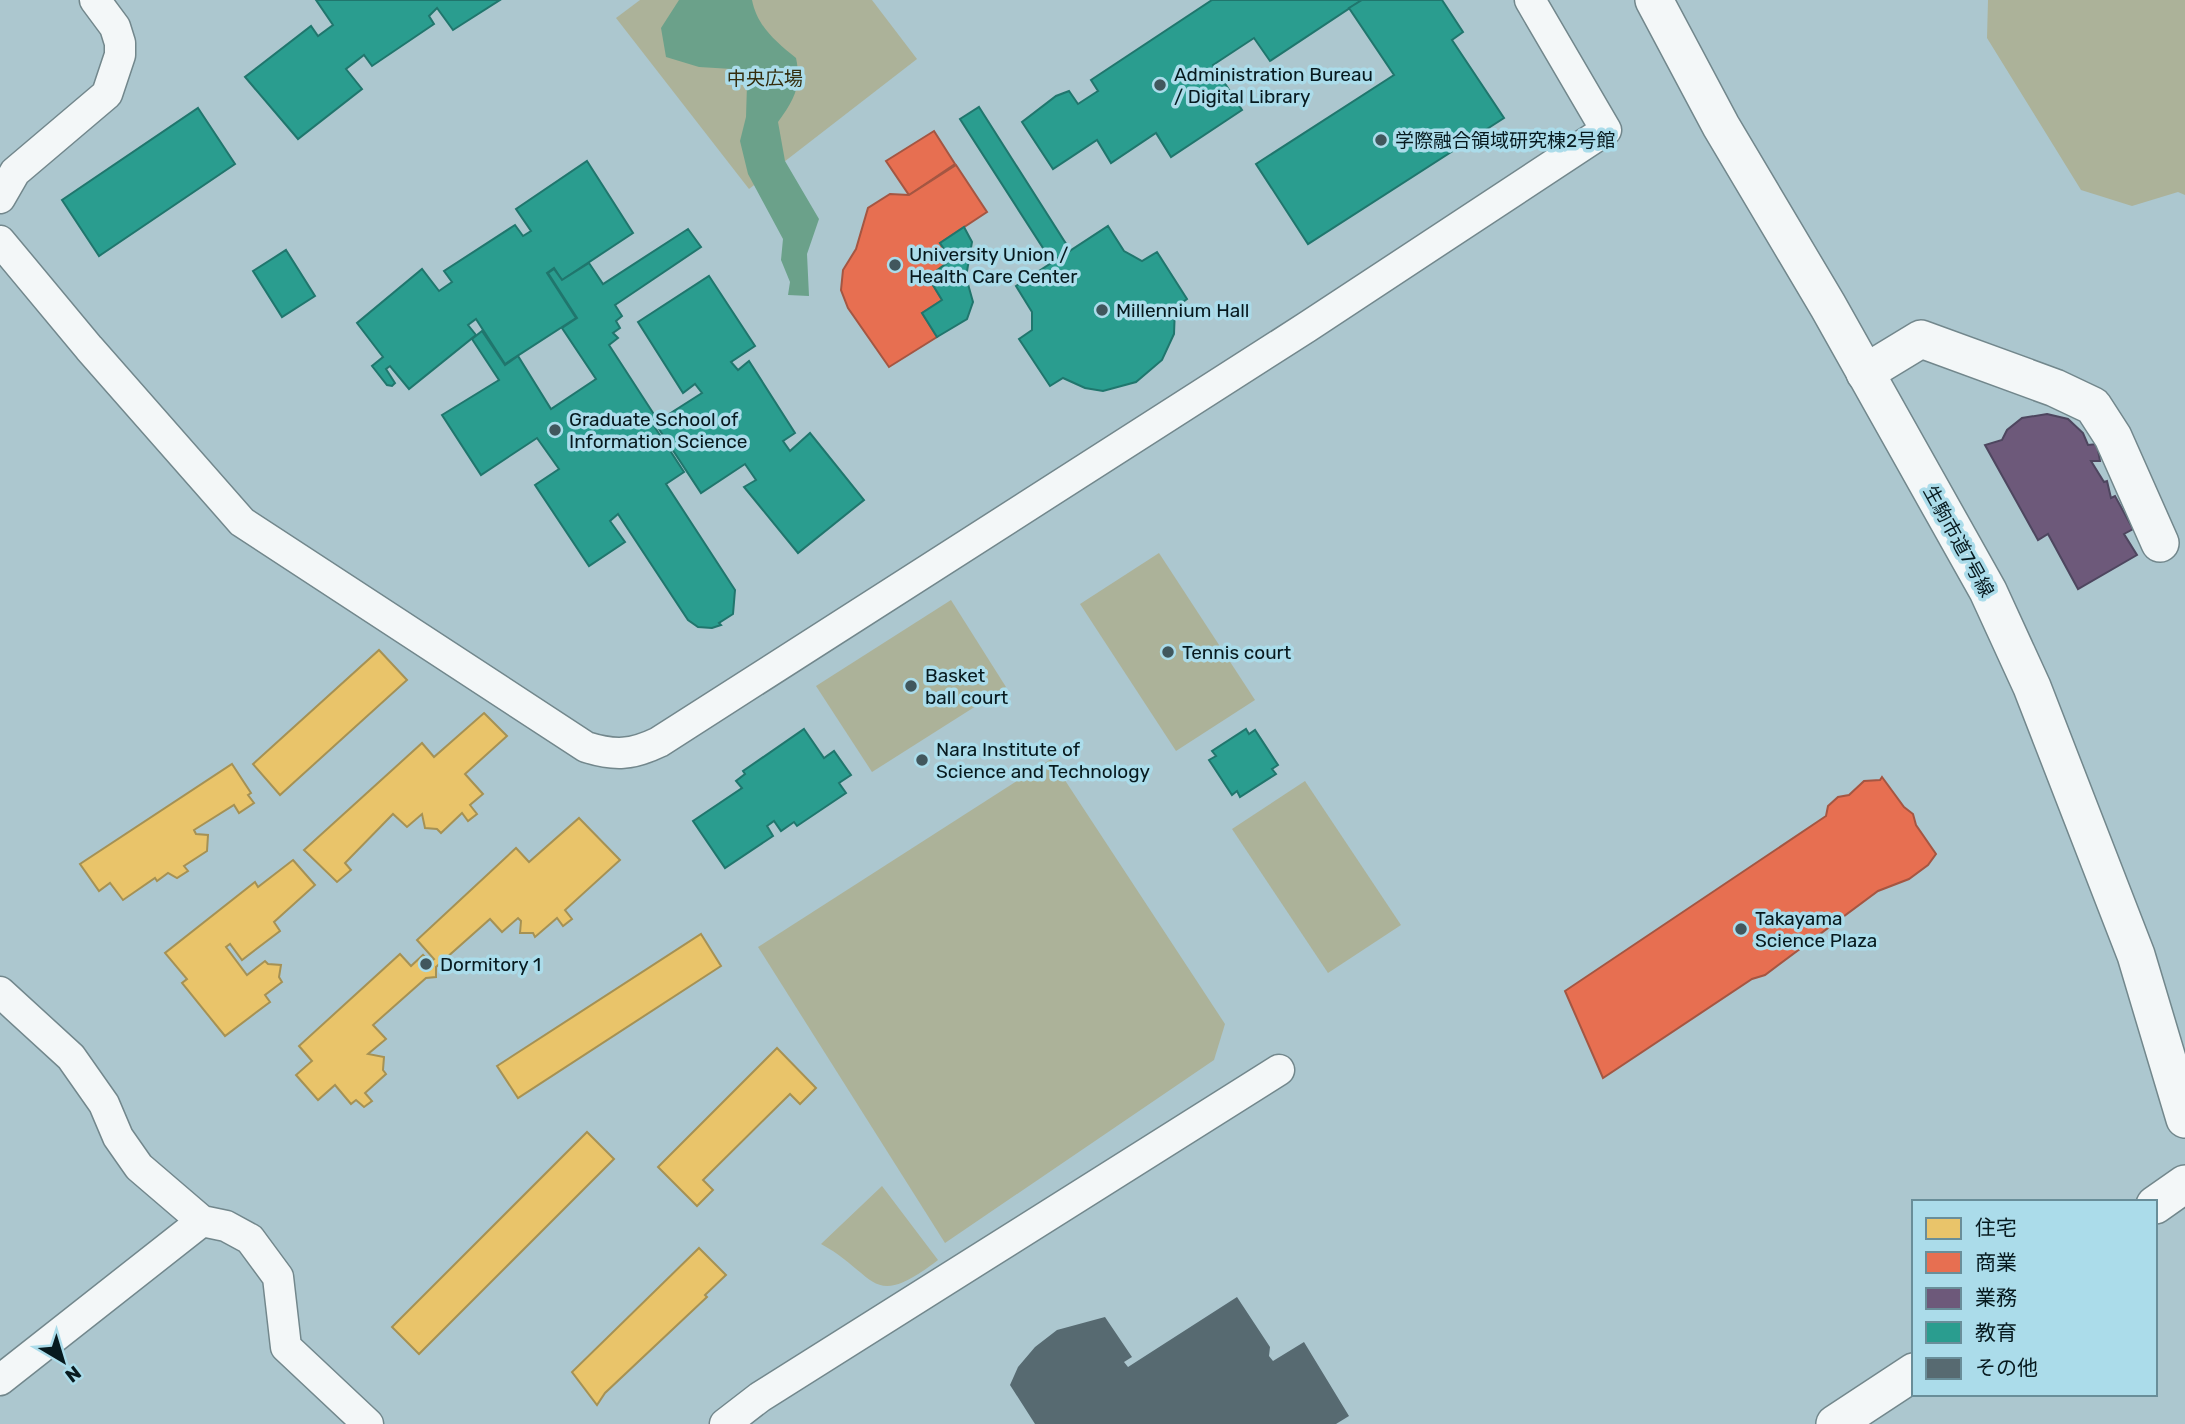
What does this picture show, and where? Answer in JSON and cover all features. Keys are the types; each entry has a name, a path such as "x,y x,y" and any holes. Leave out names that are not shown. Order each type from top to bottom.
{"street":[{"path":"0,198 15,172 107,94 120,55 120,43 115,27 95,0"},
{"path":"0,241 107,369 242,522 586,747 611,755 635,754 659,743 1307,327 1606,130 1530,0"},
{"name":"生駒市道7号線","path":"1654,0 1721,127 1865,373 1988,592 2032,687 2136,955 2185,1119"},
{"path":"1865,373 1921,339 2055,388 2093,406 2113,437 2160,542"},
{"path":"0,992 71,1057 104,1104 118,1137 139,1167 202,1222 226,1226 250,1239 278,1277 286,1347 368,1424"},
{"path":"725,1424 760,1397 1279,1070"},
{"path":"2157,1204 2185,1184"},
{"path":"0,1380 202,1222"},
{"path":"1835,1424 1912,1373"}],"green space":[{"name":"中央広場","path":"640,0 872,0 917,59 749,189 616,18"},
{"path":"1988,0 2185,0 2185,195 2178,192 2132,206 2081,190 1987,38"},
{"name":"Tennis court","path":"1159,553 1255,700 1176,751 1080,604"},
{"name":"Basket ball court","path":"951,600 1006,687 872,772 816,686"},
{"path":"1051,759 1225,1024 1214,1060 945,1243 758,947"},
{"path":"1305,781 1401,925 1328,973 1232,829"},
{"path":"882,1186 938,1260 916,1276 899,1284 886,1286 875,1283 821,1244"}],"shaded area":[{"path":"679,0 752,0 763,26 796,58 797,85 778,122 785,161 819,219 807,254 809,296 788,295 790,282 781,260 783,239 748,174 740,141 746,117 747,85 732,69 699,67 666,57 661,28"}],"building: 住宅":[{"path":"379,650 407,680 280,795 253,764"},
{"path":"484,713 507,736 465,774 483,794 470,805 477,814 468,821 462,813 441,833 437,829 425,828 422,814 407,827 393,814 345,863 351,870 337,882 304,850 422,743 434,757"},
{"path":"232,764 251,793 248,795 254,803 239,813 234,805 194,830 196,834 208,835 207,851 184,866 188,871 177,878 168,873 157,881 155,878 123,900 110,883 99,891 80,864"},
{"name":"Dormitory 1","path":"579,818 620,860 565,910 572,919 563,926 557,918 535,937 533,933 520,933 521,921 518,918 502,932 490,919 436,967 436,977 426,978 373,1025 386,1039 368,1054 384,1057 383,1070 386,1074 365,1093 372,1101 364,1107 356,1100 351,1104 335,1085 318,1100 296,1075 312,1061 299,1046 400,954 411,966 423,955 430,962 434,959 417,940 516,848 529,862"},
{"path":"293,860 315,885 274,922 280,931 242,960 230,944 226,947 247,975 265,961 268,964 281,965 279,977 282,982 265,995 270,1002 225,1036 182,983 187,979 165,953 255,882 258,887"},
{"path":"701,934 721,966 518,1098 497,1066"},
{"path":"777,1048 816,1088 800,1104 790,1094 703,1180 713,1190 697,1206 658,1167"},
{"path":"587,1132 614,1159 419,1354 392,1327"},
{"path":"699,1248 726,1275 705,1295 707,1297 605,1393 597,1405 572,1372"}],"building: 商業":[{"path":"934,131 955,164 909,195 886,161"},
{"name":"University Union / Health Care Center","path":"956,165 987,212 940,243 951,260 928,277 942,300 922,313 937,337 889,367 848,308 841,290 843,270 856,249 868,208 890,194 909,195"},
{"name":"Takayama Science Plaza","path":"1882,777 1904,807 1913,814 1916,825 1936,854 1928,865 1909,879 1878,891 1765,975 1752,979 1603,1078 1565,991 1826,816 1828,806 1838,797 1849,795 1864,781 1880,780"}],"building: 業務":[{"path":"2047,414 2068,419 2083,433 2088,445 2097,444 2100,461 2091,461 2104,482 2107,481 2111,498 2115,496 2133,529 2124,534 2137,555 2078,589 2048,534 2038,540 1985,445 2002,440 2007,430 2022,418"}],"building: 教育":[{"path":"316,0 500,0 453,30 437,8 429,16 434,24 372,66 364,55 346,69 362,89 298,139 245,77 311,26 318,36 333,25"},
{"name":"Administration Bureau / Digital Library","path":"1212,0 1362,0 1270,61 1254,38 1213,65 1242,110 1171,157 1156,133 1111,163 1097,140 1053,169 1022,122 1056,96 1069,91 1078,104 1098,91 1091,80"},
{"name":"学際融合領域研究棟2号館","path":"1362,0 1442,0 1463,32 1452,40 1504,118 1308,244 1256,164 1394,75 1349,8"},
{"path":"979,107 1070,250 1052,262 960,119"},
{"path":"198,108 235,164 99,256 62,200"},
{"path":"587,161 633,233 562,280 554,268 547,273 576,318 505,364 476,319 468,325 476,335 409,389 390,366 386,369 395,383 392,386 387,385 372,366 383,357 357,323 422,269 439,291 452,282 444,271 515,225 523,236 531,231 516,209"},
{"name":"Millennium Hall","path":"1108,226 1124,251 1142,261 1157,252 1187,299 1175,308 1174,334 1162,360 1136,382 1103,391 1085,388 1063,378 1050,386 1019,339 1032,330 1032,312 1016,286"},
{"path":"964,227 972,242 966,277 973,302 967,319 937,337 922,313 942,300 928,277 951,260 940,243"},
{"name":"Graduate School of Information Science","path":"688,229 701,247 615,305 622,316 616,321 620,328 613,333 618,338 609,345 657,419 652,423 684,472 666,484 735,590 733,614 719,623 721,625 712,628 698,627 688,620 618,514 610,521 625,542 589,566 535,485 559,469 537,438 481,475 442,415 499,380 472,339 482,331 505,365 518,356 551,409 596,379 562,328 577,318 548,273 554,269 562,280 589,263 603,284"},
{"path":"286,250 315,296 282,317 253,271"},
{"path":"709,276 755,346 731,362 738,370 749,361 795,433 783,441 790,451 810,433 864,500 798,553 744,487 756,480 745,464 701,493 655,423 702,393 695,384 683,393 638,322"},
{"path":"804,729 824,758 834,751 851,775 839,783 846,793 797,826 794,822 781,831 774,821 767,826 773,836 725,868 693,821 742,788 736,781 745,774 743,771"},
{"path":"1246,729 1249,734 1255,730 1278,765 1272,769 1276,774 1240,797 1237,791 1232,795 1209,760 1216,756 1212,751"}],"building: その他":[{"path":"1237,1297 1270,1347 1269,1356 1273,1361 1304,1342 1349,1416 1336,1424 1035,1424 1010,1385 1018,1367 1035,1347 1057,1330 1105,1317 1132,1357 1124,1362 1128,1367"}],"place":[{"name":"Administration Bureau / Digital Library","path":"1160,85"},
{"name":"学際融合領域研究棟2号館","path":"1381,140"},
{"name":"University Union / Health Care Center","path":"895,265"},
{"name":"Millennium Hall","path":"1102,310"},
{"name":"Graduate School of Information Science","path":"555,430"},
{"name":"Tennis court","path":"1168,652"},
{"name":"Basket ball court","path":"911,686"},
{"name":"Nara Institute of Science and Technology","path":"922,760"},
{"name":"Takayama Science Plaza","path":"1741,929"},
{"name":"Dormitory 1","path":"426,964"}]}
